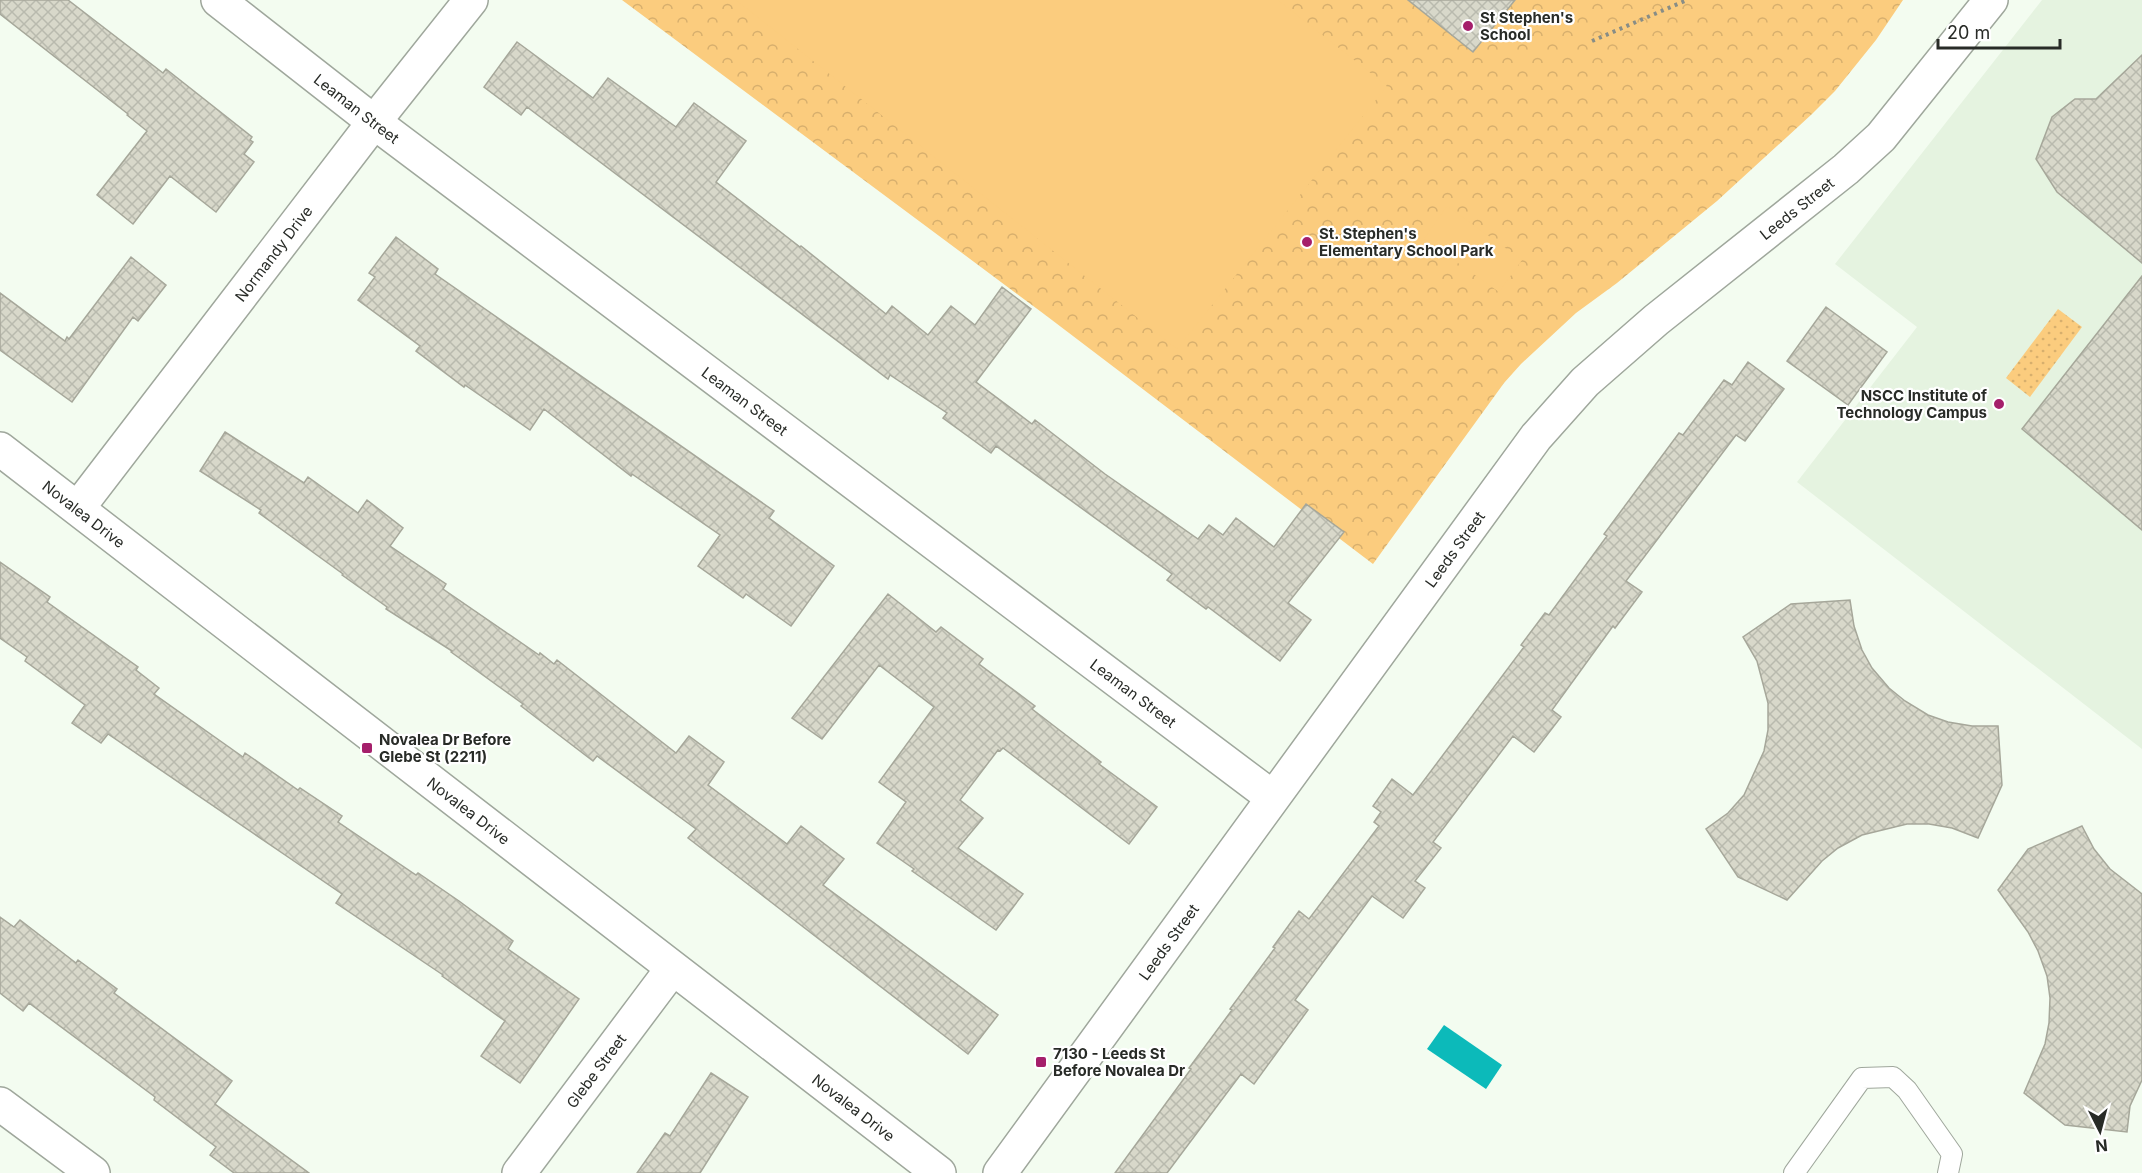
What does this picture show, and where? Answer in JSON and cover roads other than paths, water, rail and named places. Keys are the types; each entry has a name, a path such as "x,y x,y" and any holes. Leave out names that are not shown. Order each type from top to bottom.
{"street":[{"name":"Leaman Street","path":"218,0 374,122 1272,797"},
{"name":"Normandy Drive","path":"78,508 374,122 471,0"},
{"name":"Leeds Street","path":"1000,1173 1272,797 1543,429 1585,382 1656,321 1846,169 1881,137 1991,0"},
{"name":"Novalea Drive","path":"0,449 939,1173"},
{"name":"Glebe Street","path":"519,1173 672,969"},
{"path":"0,1104 93,1173"}],"lane":[{"path":"1794,1173 1862,1078 1893,1077 1907,1090 1952,1154 1948,1173"}],"water":[{"path":"1444,1025 1502,1065 1486,1089 1427,1049"}],"place":[{"name":"St Stephen's School","path":"1468,26"},
{"name":"St. Stephen's Elementary School Park","path":"1307,242"},
{"name":"NSCC Institute of Technology Campus","path":"1999,404"},
{"name":"Novalea Dr Before Glebe St (2211)","path":"367,748"},
{"name":"7130 - Leeds St Before Novalea Dr","path":"1041,1062"}]}
